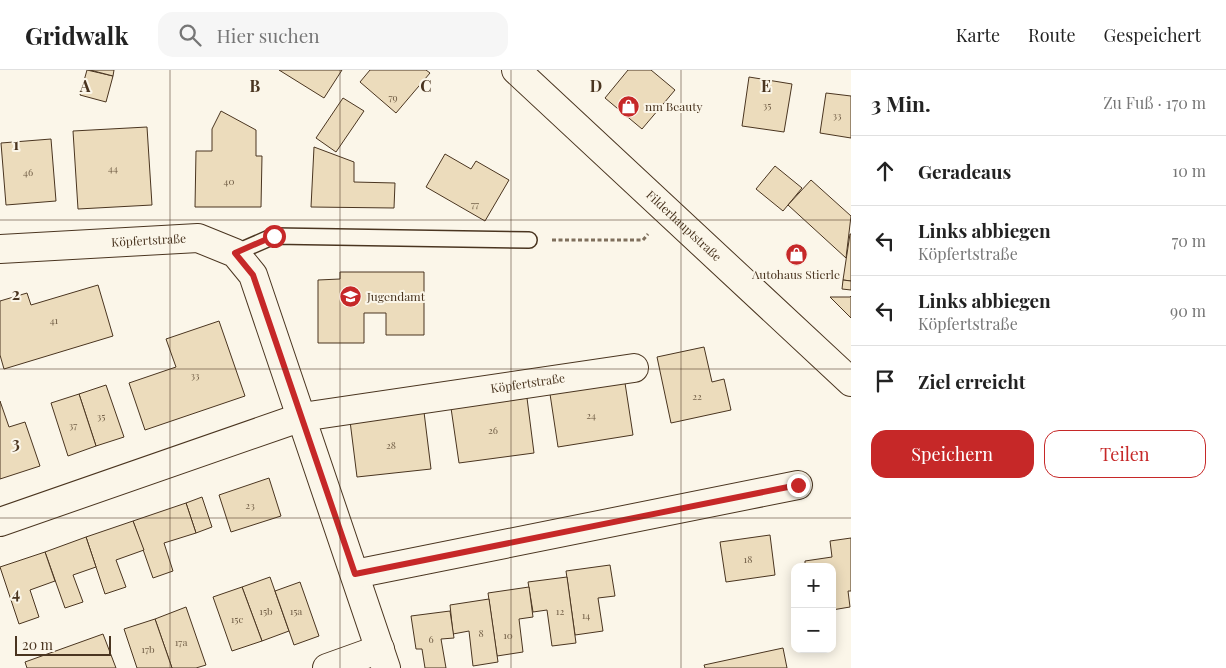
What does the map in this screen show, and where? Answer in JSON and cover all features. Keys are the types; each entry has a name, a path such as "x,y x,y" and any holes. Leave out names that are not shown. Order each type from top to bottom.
{"street":[{"name":"Filderhauptstraße","path":"516,70 851,382"},
{"name":"Köpfertstraße","path":"0,249 198,238 235,253 253,275 383,659 327,668"},
{"name":"Köpfertstraße","path":"0,522 302,417 634,368"},
{"path":"355,574 798,485"}],"lane":[{"path":"235,253 274,236 529,240"}],"path":[{"path":"529,240 643,240 667,211"}],"building":[{"path":"87,70 113,76 106,102 80,95"},
{"path":"90,70 114,70 113,76"},
{"path":"279,70 342,70 324,98"},
{"path":"370,70 426,70 430,73 396,113 360,82"},
{"path":"628,70 651,70 675,90 642,129 605,98"},
{"path":"749,77 792,84 784,132 742,126"},
{"path":"826,93 851,96 851,138 820,133"},
{"path":"343,98 364,111 336,152 316,138"},
{"path":"221,111 256,130 256,156 262,156 261,207 195,207 196,151 212,151 212,129"},
{"path":"147,127 152,205 78,209 73,131"},
{"path":"51,139 56,201 6,205 1,143"},
{"path":"314,147 354,162 354,182 395,183 394,208 311,207"},
{"path":"445,154 471,169 476,161 509,180 485,221 426,187"},
{"path":"775,166 802,188 783,211 756,189"},
{"path":"811,180 851,216 846,258 788,205"},
{"path":"851,234 851,281 843,280"},
{"path":"340,272 424,272 424,335 386,335 386,313 364,313 364,343 318,343 318,280 340,279"},
{"path":"843,280 851,281 851,290 842,289"},
{"path":"98,285 113,336 4,369 0,355 0,301 27,293 31,305"},
{"path":"851,296 851,318 830,297"},
{"path":"219,321 245,396 145,430 129,383 176,367 166,339"},
{"path":"704,347 712,382 724,379 731,410 671,423 657,357"},
{"path":"625,383 633,435 558,447 550,394"},
{"path":"106,385 124,437 96,446 79,394"},
{"path":"79,394 96,446 68,456 51,403"},
{"path":"527,398 534,453 459,463 451,408"},
{"path":"0,401 9,427 25,422 40,466 0,479"},
{"path":"424,412 431,469 357,477 350,421"},
{"path":"269,478 281,516 231,532 219,495"},
{"path":"202,497 212,527 196,533 186,503"},
{"path":"186,503 196,533 164,543 173,571 153,578 133,521"},
{"path":"133,521 144,550 116,560 126,587 105,594 86,537"},
{"path":"770,535 775,575 726,582 720,542"},
{"path":"86,537 96,567 73,575 83,602 65,608 45,552"},
{"path":"851,538 851,591 848,591 850,607 836,609 836,563 805,563 805,561 832,557 830,541"},
{"path":"45,552 55,581 30,590 39,617 19,624 0,567"},
{"path":"610,565 615,596 598,598 603,631 575,635 566,571"},
{"path":"270,577 289,631 262,641 242,587"},
{"path":"567,577 576,643 552,646 547,610 533,612 528,582"},
{"path":"300,582 319,636 294,645 275,591"},
{"path":"242,587 262,641 232,651 213,597"},
{"path":"529,587 533,617 519,619 523,652 497,656 488,593"},
{"path":"489,599 498,662 473,666 469,631 453,634 450,605"},
{"path":"186,607 206,665 196,668 172,668 155,619"},
{"path":"450,611 454,638 441,639 446,668 425,668 422,649 416,649 411,616"},
{"path":"155,619 172,668 137,668 124,629"},
{"path":"103,634 116,668 27,668 25,662"},
{"path":"783,648 787,668 705,668 704,665"}],"place":[{"name":"nm Beauty","path":"629,107"},
{"name":"Autohaus Stierle","path":"796,254"},
{"name":"Jugendamt","path":"351,297"}],"route":[{"path":"274,236 235,253 253,275 355,574 798,485"}]}
